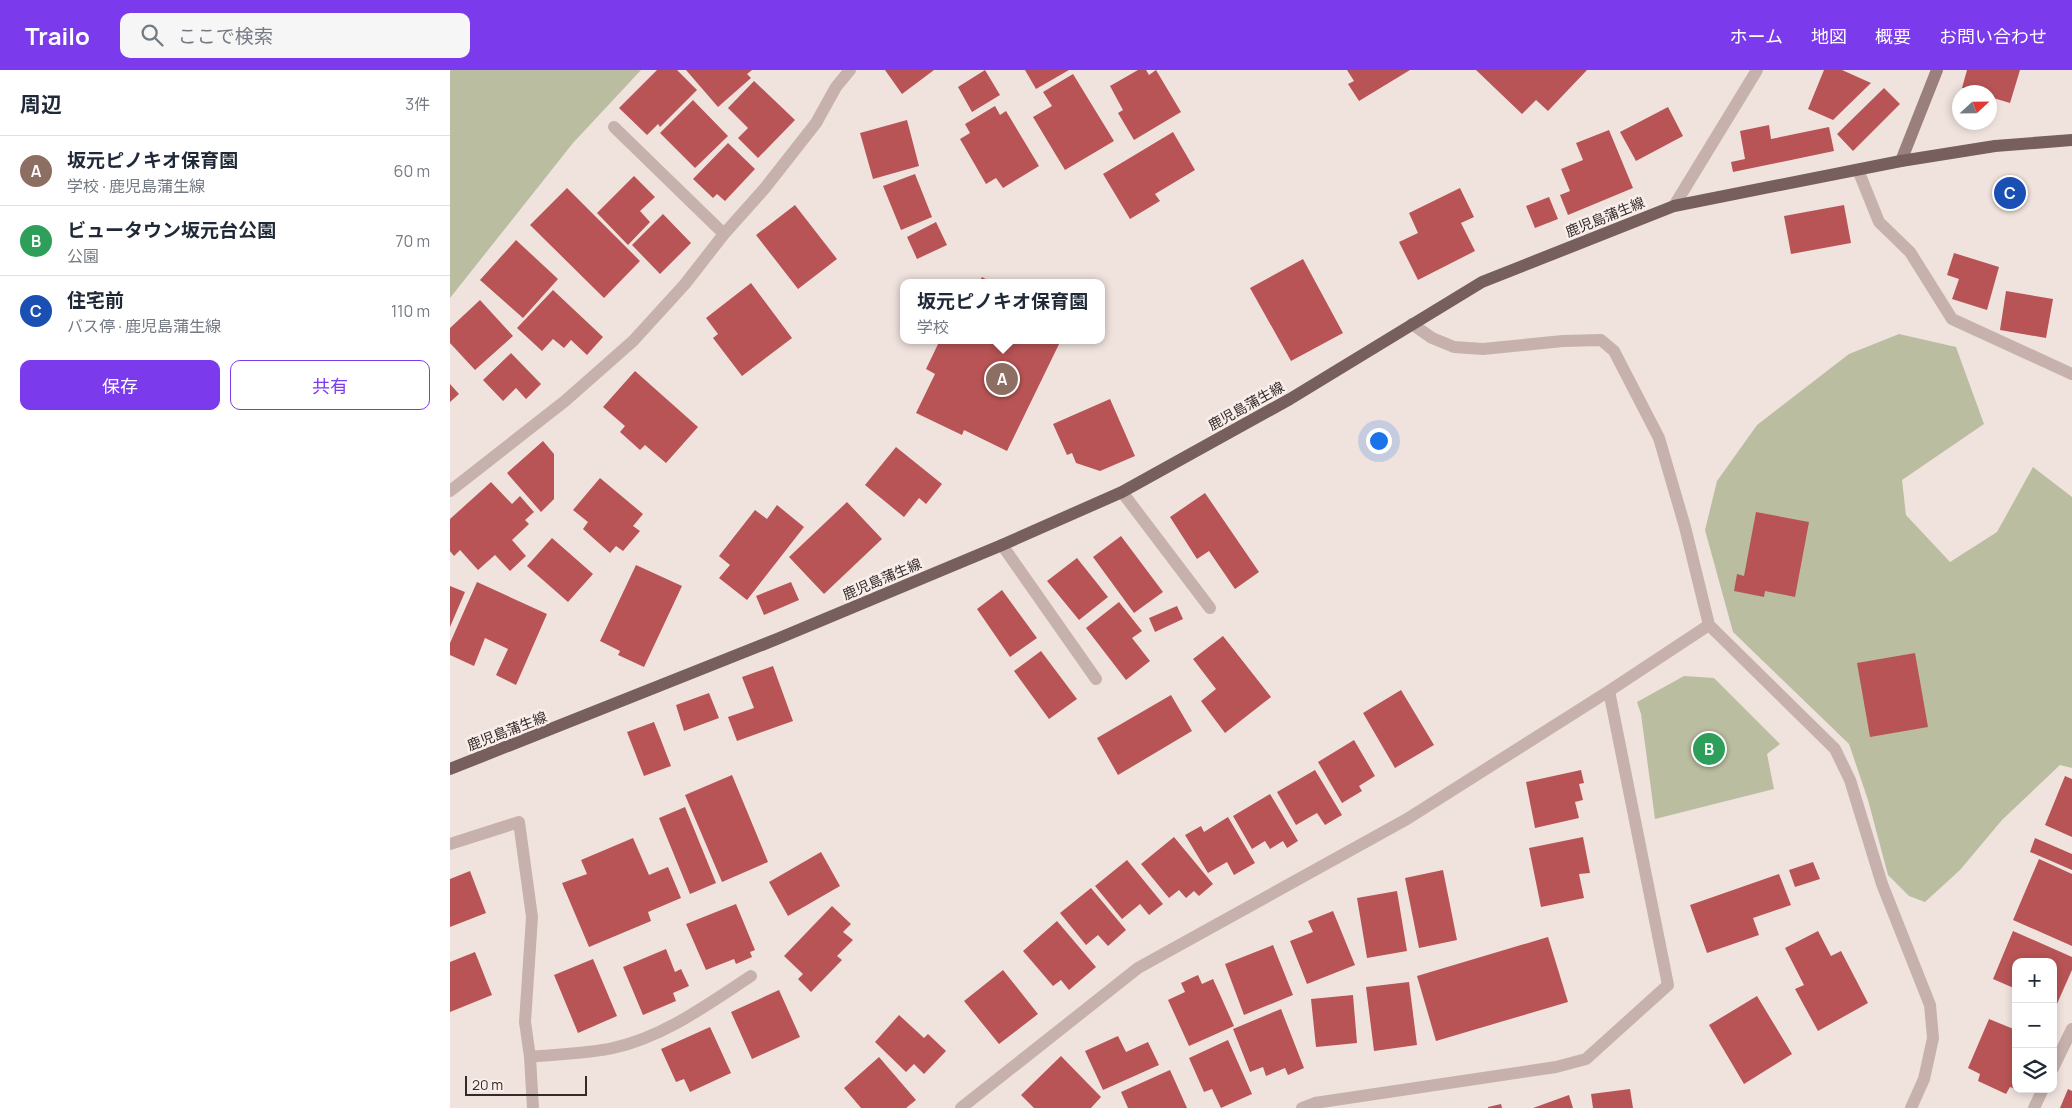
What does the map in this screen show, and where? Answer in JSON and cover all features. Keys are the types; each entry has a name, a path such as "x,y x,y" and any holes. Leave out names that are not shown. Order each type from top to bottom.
{"main road":[{"path":"1902,161 1937,70"},
{"name":"鹿児島蒲生線","path":"450,769 768,642 1002,545 1122,492 1290,399 1482,282 1674,206 1902,161 1994,146 2072,140"}],"street":[{"path":"450,490 565,401 633,341 685,284 724,234 765,188 816,123 836,87 850,70"},
{"path":"1674,206 1757,70"},
{"path":"614,127 724,234"},
{"path":"1858,170 1879,222 1910,252 1952,319 2072,374"},
{"path":"1412,324 1432,338 1454,347 1483,349 1563,341 1601,340 1614,351 1659,438 1685,527 1709,625 1835,749 1850,780 1882,884 1930,1005 1933,1038 1924,1079 1911,1108"},
{"path":"1122,492 1210,608"},
{"path":"1002,545 1096,679"},
{"path":"960,1108 1138,968 1407,819 1709,625"},
{"path":"1302,1108 1315,1103 1556,1067 1586,1059 1668,985 1609,691"},
{"path":"450,844 519,822 532,916 525,1022 530,1057 533,1108"},
{"path":"530,1057 613,1048 648,1038 689,1016 751,976"},
{"path":"2057,1060 2072,1029"},
{"path":"2034,1108 2041,1093"}],"green space":[{"path":"450,70 641,70 573,143 450,298"},
{"path":"1899,334 1956,347 1984,424 1902,480 1906,515 1950,562 1997,532 2033,467 2072,497 2072,768 2060,765 2002,820 1960,870 1925,902 1909,896 1888,875 1868,800 1849,744 1733,632 1705,530 1717,481 1757,425 1849,354"},
{"path":"1684,676 1714,678 1780,744 1767,754 1774,789 1655,819 1641,714 1637,702"}],"building":[{"path":"657,70 677,70 697,90 660,127 658,124 647,135 619,108"},
{"path":"686,70 752,70 747,74 751,78 718,107"},
{"path":"885,70 934,70 902,94"},
{"path":"985,70 1000,95 972,112 958,87"},
{"path":"1025,70 1069,70 1036,89"},
{"path":"1138,70 1146,70 1149,75 1156,70 1181,112 1134,140 1118,113 1123,110 1110,86"},
{"path":"1347,70 1410,70 1359,101 1348,84 1354,81"},
{"path":"1476,70 1587,70 1548,111 1536,100 1522,114"},
{"path":"1824,70 1842,70 1871,83 1833,120 1808,109"},
{"path":"1967,70 2020,70 2010,103 1997,99 1997,85 1963,85"},
{"path":"1073,74 1114,141 1065,170 1033,117 1052,106 1043,92"},
{"path":"754,81 795,120 758,158 738,138 748,128 728,108"},
{"path":"1884,88 1900,104 1853,151 1837,134"},
{"path":"693,100 728,136 695,168 660,133"},
{"path":"995,106 1000,115 1006,111 1039,166 1003,188 996,178 986,184 960,139 970,133 965,124"},
{"path":"1668,107 1683,136 1636,161 1620,132"},
{"path":"907,120 919,166 873,179 860,133"},
{"path":"1769,125 1771,139 1829,127 1834,151 1733,172 1731,162 1745,159 1740,131"},
{"path":"1609,130 1633,188 1568,215 1560,195 1570,191 1561,169 1583,160 1576,143"},
{"path":"1173,132 1195,170 1155,194 1160,201 1130,219 1103,174"},
{"path":"728,143 755,169 725,201 717,194 713,198 693,179"},
{"path":"915,174 932,217 901,230 883,186"},
{"path":"634,176 655,197 640,211 650,222 628,245 597,213"},
{"path":"567,188 640,261 604,298 530,225"},
{"path":"1460,188 1474,217 1461,223 1475,251 1418,280 1399,242 1418,233 1409,213"},
{"path":"1549,197 1558,219 1535,228 1526,206"},
{"path":"795,205 837,259 798,289 756,235"},
{"path":"1844,205 1851,243 1791,254 1784,216"},
{"path":"663,214 691,243 660,274 632,245"},
{"path":"936,222 947,245 917,259 907,237"},
{"path":"516,240 558,279 523,318 480,280"},
{"path":"1954,253 1999,267 1987,310 1952,299 1959,279 1947,275"},
{"path":"1303,259 1343,333 1291,361 1250,288"},
{"path":"751,283 792,338 742,376 713,338 718,334 706,318"},
{"path":"553,290 603,337 587,355 571,340 564,348 553,339 542,351 517,328"},
{"path":"2006,291 2053,299 2046,338 2000,330"},
{"path":"480,300 513,336 475,370 450,343 450,328"},
{"path":"938,344 1059,344 1007,451 964,430 962,435 916,413 935,374 926,369"},
{"path":"511,353 541,384 526,399 516,388 503,401 483,380"},
{"path":"635,371 698,427 666,463 645,445 640,450 620,432 625,426 603,407"},
{"path":"450,384 459,394 450,402"},
{"path":"1110,399 1135,456 1100,471 1076,463 1072,453 1067,455 1053,424"},
{"path":"543,441 554,454 554,499 541,512 507,473"},
{"path":"896,447 942,484 926,504 919,498 904,517 865,485"},
{"path":"600,478 643,514 633,526 640,531 623,551 616,546 610,553 583,529 588,522 573,510"},
{"path":"491,482 512,504 520,496 534,512 525,520 529,524 512,540 526,556 510,571 495,555 478,570 460,550 454,556 450,551 450,519"},
{"path":"1205,493 1259,572 1235,589 1209,551 1197,559 1170,517"},
{"path":"847,502 882,539 824,594 789,557"},
{"path":"777,505 804,527 747,600 719,578 730,565 719,556 755,510 767,519"},
{"path":"1756,512 1809,522 1795,597 1765,591 1764,597 1734,591 1737,574 1744,576"},
{"path":"1121,536 1163,592 1134,613 1093,557"},
{"path":"552,538 593,574 568,602 527,566"},
{"path":"1077,558 1108,597 1079,620 1047,581"},
{"path":"636,565 682,586 644,667 618,655 620,651 600,641"},
{"path":"477,582 547,614 516,685 496,675 508,649 485,638 474,666 450,655 450,643"},
{"path":"791,582 799,600 764,615 756,596"},
{"path":"450,586 465,592 450,627"},
{"path":"1002,590 1037,638 1010,657 977,609"},
{"path":"1119,602 1142,631 1132,638 1150,661 1126,680 1086,628"},
{"path":"1177,606 1183,619 1155,632 1149,618"},
{"path":"1223,636 1271,697 1225,733 1201,701 1216,689 1193,659"},
{"path":"1041,651 1077,699 1049,719 1014,671"},
{"path":"1915,653 1928,727 1870,737 1857,663"},
{"path":"773,666 793,721 737,741 728,717 754,708 742,677"},
{"path":"1401,690 1434,745 1395,768 1363,713"},
{"path":"709,693 719,718 684,731 676,705"},
{"path":"1171,695 1192,731 1118,775 1097,738"},
{"path":"654,722 671,766 644,776 627,732"},
{"path":"1354,740 1375,776 1359,786 1362,791 1342,803 1318,762"},
{"path":"1315,770 1342,815 1325,825 1317,813 1296,825 1277,792"},
{"path":"1581,770 1584,783 1579,784 1583,800 1575,802 1579,818 1535,828 1526,782"},
{"path":"732,775 768,862 722,882 685,795"},
{"path":"2065,776 2072,779 2072,837 2045,825"},
{"path":"1270,794 1298,841 1287,848 1283,841 1270,849 1265,841 1252,849 1233,816"},
{"path":"685,807 716,883 690,894 659,818"},
{"path":"1228,817 1255,863 1234,875 1227,862 1208,873 1185,835 1201,826 1204,832"},
{"path":"1174,837 1213,884 1199,896 1194,891 1186,898 1179,890 1169,898 1141,864"},
{"path":"1583,837 1590,873 1579,874 1584,898 1541,907 1529,848"},
{"path":"633,838 649,875 668,867 681,898 648,912 651,921 589,947 562,883 587,874 581,860"},
{"path":"2035,838 2072,854 2072,870 2030,852"},
{"path":"821,852 840,886 788,916 769,882"},
{"path":"2039,859 2072,874 2072,946 2013,920"},
{"path":"1127,860 1163,904 1149,915 1140,904 1122,919 1095,886"},
{"path":"1813,862 1820,879 1795,887 1789,870"},
{"path":"1443,870 1457,940 1419,948 1405,878"},
{"path":"470,871 486,913 450,927 450,879"},
{"path":"1779,874 1791,905 1753,918 1759,935 1707,953 1690,905"},
{"path":"1091,888 1126,930 1108,946 1098,935 1086,945 1060,913"},
{"path":"1397,891 1407,951 1367,958 1357,898"},
{"path":"736,904 755,950 750,952 752,957 736,964 734,959 706,970 686,924"},
{"path":"832,906 851,924 843,932 853,940 837,956 842,960 811,992 798,979 803,974 784,956"},
{"path":"1333,911 1355,965 1307,984 1290,941 1313,932 1308,921"},
{"path":"1057,921 1096,967 1069,990 1061,980 1053,986 1023,951"},
{"path":"1818,931 1831,956 1841,951 1868,1003 1818,1031 1795,989 1804,985 1785,948"},
{"path":"2013,931 2072,957 2072,970 2057,1004 2057,958 2012,958 2012,987 1993,979"},
{"path":"1548,937 1568,1002 1436,1041 1417,976"},
{"path":"1273,945 1293,995 1244,1015 1225,964"},
{"path":"666,949 675,972 681,969 689,986 673,993 676,1001 643,1015 623,967"},
{"path":"475,952 492,995 450,1012 450,962"},
{"path":"593,959 617,1016 578,1033 554,975"},
{"path":"1003,970 1038,1014 999,1044 964,1001"},
{"path":"1198,975 1202,984 1213,979 1234,1026 1189,1046 1168,1000 1185,992 1181,983"},
{"path":"1409,982 1417,1045 1374,1051 1366,987"},
{"path":"779,990 800,1037 752,1059 731,1012"},
{"path":"1353,995 1357,1043 1316,1047 1311,999"},
{"path":"1757,996 1792,1054 1744,1084 1709,1025"},
{"path":"1281,1009 1304,1068 1288,1075 1285,1068 1266,1076 1263,1067 1250,1072 1233,1029"},
{"path":"899,1015 924,1038 928,1034 946,1051 924,1074 914,1064 906,1072 875,1042"},
{"path":"1989,1019 2012,1028 2012,1088 2010,1087 2006,1094 1978,1081 1980,1074 1968,1068"},
{"path":"710,1027 731,1073 690,1092 684,1079 676,1082 661,1049"},
{"path":"1118,1036 1126,1052 1148,1042 1159,1065 1103,1090 1085,1051"},
{"path":"1228,1040 1252,1094 1221,1108 1212,1089 1204,1092 1189,1058"},
{"path":"1061,1056 1101,1097 1091,1108 1034,1108 1021,1095"},
{"path":"879,1057 916,1100 906,1108 861,1108 844,1088"},
{"path":"1170,1070 1187,1108 1128,1108 1121,1092"},
{"path":"1630,1089 1633,1108 1593,1108 1591,1094"},
{"path":"2068,1089 2072,1091 2072,1108 2060,1108"},
{"path":"1569,1095 1573,1108 1533,1108"},
{"path":"1501,1104 1502,1108 1488,1108 1488,1107"}],"place":[{"name":"住宅前","path":"2010,193"},
{"name":"坂元ピノキオ保育園","path":"1002,379"},
{"name":"ビュータウン坂元台公園","path":"1709,749"}]}
